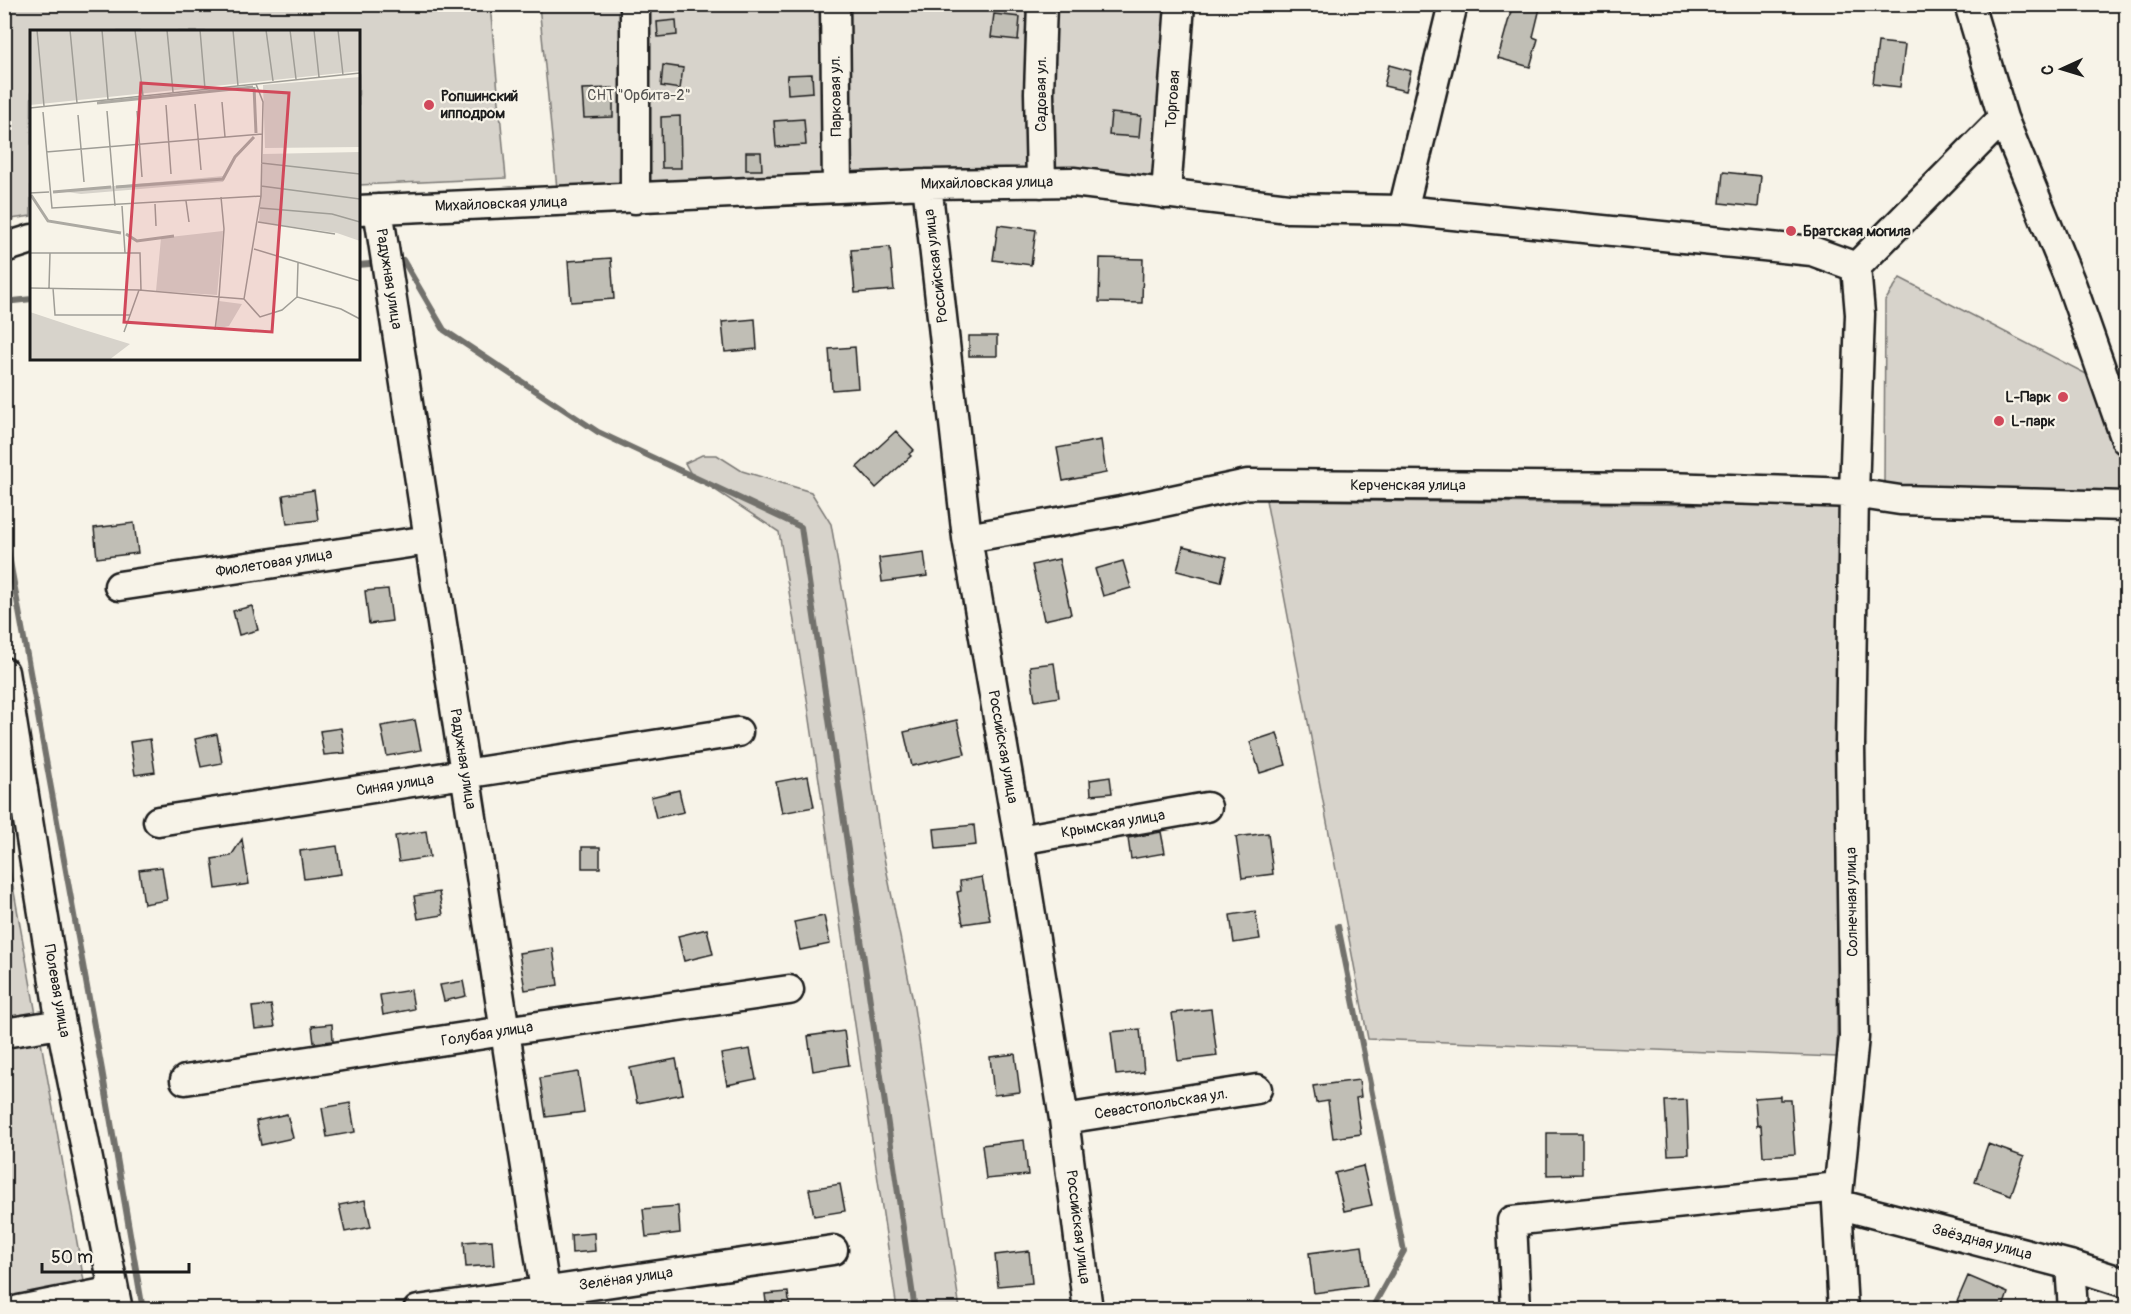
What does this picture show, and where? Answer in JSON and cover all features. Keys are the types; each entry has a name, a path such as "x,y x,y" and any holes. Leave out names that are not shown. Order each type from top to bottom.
{"street":[{"path":"635,4 635,199"},
{"name":"Парковая ул.","path":"835,4 837,188"},
{"name":"Садовая ул.","path":"1041,183 1039,93 1042,4"},
{"name":"Торговая","path":"1166,194 1179,4"},
{"path":"1403,210 1453,4"},
{"path":"1969,4 2003,118 2072,286 2127,440"},
{"path":"1856,267 2003,118"},
{"name":"Михайловская улица","path":"368,210 927,184 1073,182 1288,208 1403,210 1812,251 1856,267"},
{"name":"Российская улица","path":"927,184 968,538 1064,1119 1088,1310"},
{"name":"Радужная улица","path":"368,210 429,540 546,1300"},
{"path":"4,248 30,240"},
{"name":"Солнечная улица","path":"1843,1310 1837,1196 1854,1037 1850,745 1854,493 1860,314 1856,267"},
{"name":"Керченская улица","path":"968,538 1121,512 1248,484 1665,487 1854,493 1900,500 2127,506"},
{"name":"Фиолетовая улица","path":"119,586 429,540"},
{"name":"Полевая улица","path":"4,672 10,743 61,1023 116,1300"},
{"name":"Синяя улица","path":"158,821 738,732"},
{"name":"Крымская улица","path":"1019,840 1207,807"},
{"name":"Голубая улица","path":"185,1080 789,990"},
{"path":"4,1033 61,1023"},
{"name":"Севастопольская ул.","path":"1064,1119 1257,1089"},
{"path":"1516,1310 1512,1221 1837,1196"},
{"name":"Звёздная улица","path":"1837,1196 2127,1283"},
{"name":"Зелёная улица","path":"418,1310 546,1300 833,1250"},
{"path":"2070,1265 2073,1310"},
{"path":"19,1310 116,1300"}],"green space":[{"name":"Ропшинский ипподром","path":"5,4 490,5 506,178 360,185 360,30 30,30 30,216 5,220"},
{"name":"СНТ \"Орбита-2\"","path":"539,5 1173,5 1159,185 557,189"},
{"name":"L-парк","path":"1900,278 2100,381 2126,460 2126,497 1884,488 1885,301"},
{"path":"702,455 717,455 742,471 811,492 831,524 855,662 881,843 913,1001 960,1309 897,1309 807,699 779,532 691,474 685,463"},
{"path":"1266,500 1839,506 1837,1057 1368,1039"},
{"path":"5,842 89,1309 5,1309"}],"building":[{"path":"1513,4 1541,4 1533,37 1538,39 1530,67 1498,58"},
{"path":"994,14 1020,17 1018,40 991,37"},
{"path":"676,20 677,35 658,37 657,22"},
{"path":"1878,42 1905,45 1900,87 1873,84"},
{"path":"663,65 683,68 680,89 661,86"},
{"path":"1389,65 1411,71 1406,91 1384,86"},
{"path":"812,74 813,92 788,94 787,75"},
{"path":"613,88 613,117 584,118 582,89"},
{"path":"1111,113 1141,116 1139,137 1109,135"},
{"path":"680,116 681,168 662,168 661,117"},
{"path":"804,119 806,145 776,147 774,121"},
{"path":"746,152 761,152 762,170 746,170"},
{"path":"1723,172 1761,176 1758,207 1720,203"},
{"path":"998,225 1036,230 1031,265 993,260"},
{"path":"890,247 894,290 855,293 851,250"},
{"path":"611,258 614,299 571,302 568,261"},
{"path":"1100,258 1143,259 1142,303 1099,302"},
{"path":"755,319 757,349 725,352 722,322"},
{"path":"969,336 997,336 997,356 969,356"},
{"path":"855,347 858,388 832,390 829,349"},
{"path":"896,431 914,450 909,454 911,456 876,488 857,467"},
{"path":"1101,440 1106,473 1063,481 1057,448"},
{"path":"314,490 318,520 287,524 283,495"},
{"path":"134,523 138,553 97,558 94,528"},
{"path":"1183,546 1227,557 1221,582 1177,571"},
{"path":"924,552 927,576 882,582 879,558"},
{"path":"1059,559 1071,614 1044,620 1032,565"},
{"path":"1123,561 1131,588 1103,596 1095,569"},
{"path":"388,589 392,621 369,624 365,591"},
{"path":"252,606 258,630 239,635 233,611"},
{"path":"1054,663 1059,697 1035,701 1030,666"},
{"path":"415,720 421,750 387,756 381,726"},
{"path":"957,720 965,754 912,766 904,732"},
{"path":"341,728 345,753 324,755 320,731"},
{"path":"1277,733 1286,765 1260,773 1250,742"},
{"path":"217,734 222,763 201,767 195,739"},
{"path":"150,739 155,772 135,775 130,742"},
{"path":"808,776 814,807 782,813 776,782"},
{"path":"1110,777 1112,793 1091,795 1090,780"},
{"path":"679,790 684,812 656,818 651,797"},
{"path":"974,825 976,845 936,849 934,829"},
{"path":"426,831 430,857 399,862 395,836"},
{"path":"1161,832 1165,853 1131,859 1128,838"},
{"path":"1268,833 1273,874 1242,878 1236,837"},
{"path":"242,839 249,884 216,889 212,859 231,856"},
{"path":"337,846 341,874 304,879 300,851"},
{"path":"582,847 600,847 600,868 582,868"},
{"path":"162,867 167,900 144,904 139,870"},
{"path":"982,877 990,920 963,924 957,892 961,891 960,881"},
{"path":"439,892 443,915 418,919 414,896"},
{"path":"1255,911 1260,939 1234,943 1230,915"},
{"path":"824,916 830,944 800,950 794,922"},
{"path":"707,929 713,954 684,961 678,936"},
{"path":"553,948 558,985 525,990 519,953"},
{"path":"463,981 466,996 444,1001 440,985"},
{"path":"411,990 414,1009 383,1015 380,995"},
{"path":"271,1005 275,1027 255,1029 252,1007"},
{"path":"1211,1009 1217,1056 1178,1061 1172,1013"},
{"path":"332,1024 333,1041 314,1043 312,1026"},
{"path":"1140,1029 1144,1072 1116,1075 1111,1032"},
{"path":"844,1031 849,1065 813,1071 808,1036"},
{"path":"750,1049 756,1079 727,1085 721,1054"},
{"path":"1015,1054 1020,1092 994,1095 990,1057"},
{"path":"676,1059 683,1094 637,1103 630,1068"},
{"path":"578,1072 584,1112 546,1117 540,1078"},
{"path":"1359,1080 1361,1097 1356,1098 1361,1134 1333,1138 1328,1101 1316,1103 1313,1086"},
{"path":"1780,1096 1780,1100 1791,1100 1795,1154 1763,1156 1761,1125 1757,1126 1755,1098"},
{"path":"1687,1100 1689,1154 1668,1155 1665,1101"},
{"path":"350,1103 355,1132 327,1137 322,1108"},
{"path":"287,1114 293,1138 261,1145 256,1121"},
{"path":"1547,1133 1582,1133 1582,1174 1547,1175"},
{"path":"1024,1140 1028,1175 986,1179 982,1145"},
{"path":"1988,1144 2024,1157 2011,1195 1975,1182"},
{"path":"1363,1166 1372,1205 1344,1211 1335,1173"},
{"path":"840,1184 845,1211 814,1216 809,1189"},
{"path":"365,1200 371,1227 345,1232 339,1205"},
{"path":"678,1206 680,1233 646,1237 643,1209"},
{"path":"594,1233 595,1251 572,1253 571,1235"},
{"path":"492,1240 494,1265 466,1267 464,1242"},
{"path":"1362,1246 1367,1286 1314,1293 1309,1253"},
{"path":"1029,1251 1032,1283 998,1286 995,1255"},
{"path":"1968,1276 2008,1293 2002,1310 1970,1310 1956,1304"},
{"path":"788,1292 790,1310 767,1310 765,1294"}],"waterway":[{"path":"403,260 444,330 598,432 801,527 915,1310"},
{"path":"360,265 370,264"},
{"path":"4,302 30,299"},
{"path":"4,528 143,1310"},
{"path":"1338,926 1404,1251 1371,1310"}],"place":[{"name":"Ропшинский ипподром","path":"429,105"},
{"name":"Братская могила","path":"1791,231"},
{"name":"L-Парк","path":"2063,397"},
{"name":"L-парк","path":"1999,421"}]}
